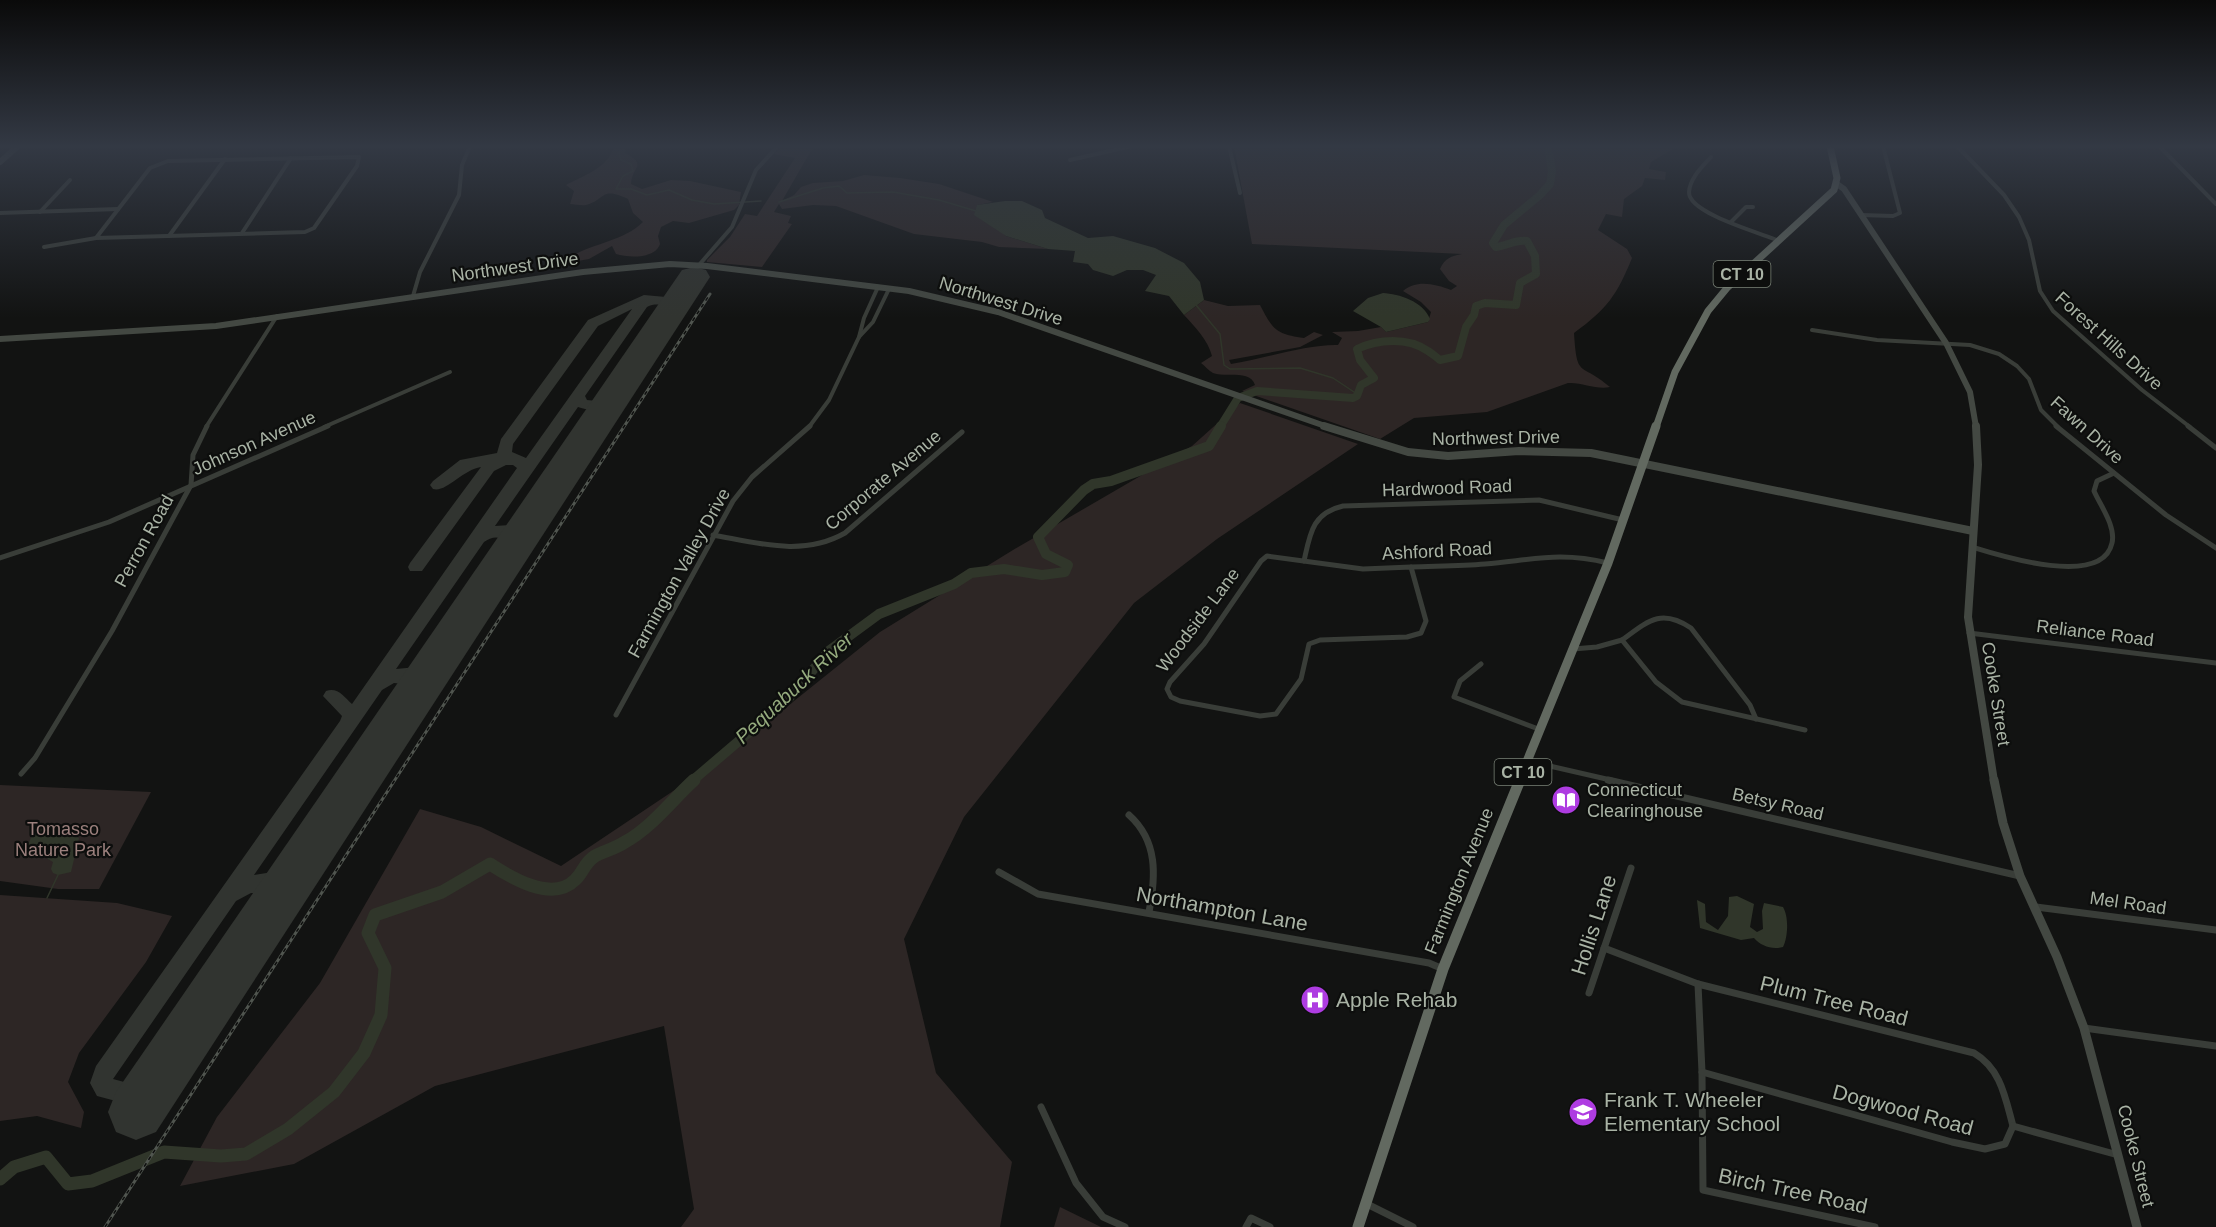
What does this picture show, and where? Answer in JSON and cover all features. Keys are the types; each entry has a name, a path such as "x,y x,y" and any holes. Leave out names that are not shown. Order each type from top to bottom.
{"highway":[{"name":"CT 10","path":"1777,240 1819,203"},
{"name":"Farmington Avenue","path":"1358,1227 1443,969 1608,563 1679,361 1708,312 1726,288 1777,240"}],"main road":[{"name":"Cooke Street","path":"1853,203 1946,343 1966,379 1976,419 1978,465 1968,603 1970,633 2002,823 2020,876 2036,906 2084,1028 2137,1227"},
{"name":"Northwest Drive","path":"0,339 201,327 634,266 699,265 878,287 939,297 982,308 1394,449 1448,456 1520,451 1561,451 1607,456 1973,531"}],"street":[{"path":"40,212 48,203"},
{"path":"96,238 122,203"},
{"path":"169,236 193,203"},
{"path":"242,233 261,203"},
{"path":"44,247 50,244 84,243 96,238 305,232 314,228 331,203"},
{"path":"413,296 423,266 455,203"},
{"path":"699,265 732,227 743,203"},
{"path":"1694,203 1702,212 1777,240"},
{"path":"1861,215 1893,216 1900,213 1898,203"},
{"name":"Forest Hills Drive","path":"2009,203 2021,220 2028,238 2038,291 2052,311 2142,390 2216,448"},
{"path":"1731,222 1746,207 1753,207"},
{"path":"0,213 118,209"},
{"name":"Farmington Valley Drive","path":"616,715 733,501 746,484 814,422 859,337 864,318 878,287"},
{"name":"Farmington Valley Drive","path":"859,337 873,321 889,289"},
{"name":"Perron Road","path":"21,774 35,758 112,631 191,485 193,455 200,437 278,316"},
{"name":"Fawn Drive","path":"1812,330 1877,340 1981,347 1999,354 2017,366 2029,380 2041,410 2056,426 2166,515 2216,548"},
{"name":"Johnson Avenue","path":"0,558 101,525 450,372"},
{"name":"Corporate Avenue","path":"713,535 800,547 829,543 845,533 962,432"},
{"path":"1972,547 2028,563 2074,566 2095,564 2107,557 2112,545 2112,532 2094,491 2097,481 2114,473"},
{"name":"Hardwood Road","path":"1304,561 1316,519 1324,512 1343,506 1539,500 1623,520"},
{"name":"Ashford Road","path":"1267,556 1351,568 1485,564 1538,556 1584,557 1608,563"},
{"name":"Woodside Lane","path":"1267,556 1261,561 1204,644 1170,682 1167,689 1175,699 1260,716 1271,716 1279,710 1301,679 1309,644 1320,640 1407,637 1420,633 1425,621 1411,567"},
{"path":"1573,649 1598,647 1622,640 1651,620 1663,615 1680,619 1691,628 1744,697 1756,719"},
{"name":"Reliance Road","path":"1970,633 2216,663"},
{"path":"1622,640 1667,694 1682,702 1805,730"},
{"path":"1481,664 1460,681 1454,697 1541,730"},
{"name":"Betsy Road","path":"1528,761 2020,876"},
{"path":"1129,814 1143,825 1155,863 1155,882 1149,912"},
{"name":"Hollis Lane","path":"1589,993 1631,868"},
{"name":"Northampton Lane","path":"999,872 1038,894 1429,963 1443,969"},
{"name":"Mel Road","path":"2036,906 2216,930"},
{"name":"Plum Tree Road","path":"1604,948 1698,984 1963,1050 1986,1058 1997,1072 2013,1126"},
{"path":"1698,984 1702,1072"},
{"path":"2084,1028 2216,1046"},
{"name":"Dogwood Road","path":"1702,1072 1984,1149 1998,1148 2005,1144 2013,1126"},
{"name":"Birch Tree Road","path":"1702,1072 1703,1190 1875,1227"},
{"path":"1041,1107 1076,1184 1103,1217 1125,1227"},
{"path":"2013,1126 2119,1155"},
{"path":"1365,1204 1413,1227"},
{"path":"1246,1227 1251,1218 1270,1227"}],"green space":[{"path":"570,203 591,203 586,205"},
{"path":"630,203 739,203 734,210 689,223 673,221 661,227 658,236 660,244 657,249 647,255 634,257 616,254 612,246 589,259 561,264 580,252 634,229 643,222 633,213"},
{"path":"765,203 987,203 978,205 1006,236 1048,249 999,247 982,242 914,234 836,206 813,205 782,209 779,204 774,212 791,216 788,223 792,224 762,267 707,262 730,237 745,214 757,216"},
{"path":"1245,203 1624,203 1622,217 1606,214 1598,230 1627,249 1632,258 1610,300 1574,333 1579,364 1610,387 1600,388 1568,383 1487,412 1414,418 1380,439 1242,391 1255,385 1248,377 1218,374 1201,363 1212,356 1201,334 1184,315 1204,300 1228,306 1260,305 1272,325 1287,335 1304,338 1314,332 1323,335 1300,347 1229,360 1231,364 1299,349 1338,345 1342,338 1332,332 1381,327 1386,332 1428,322 1431,312 1421,302 1403,291 1420,284 1451,290 1457,286 1449,281 1440,269 1449,258 1462,254 1252,244"},
{"path":"1240,403 1358,444 1217,539 1134,603 964,817 904,939 936,1073 1012,1162 1000,1227 681,1227 694,1209 664,1026 435,1086 294,1164 180,1186 217,1117 320,983 420,809 481,827 561,866 727,755 880,632 1013,550 1192,446"},
{"name":"Tomasso Nature Park","path":"0,785 151,792 99,889 58,889 0,881"},
{"path":"0,895 117,903 172,916 146,962 79,1053 68,1082 84,1112 81,1128 37,1116 0,1121"},
{"path":"1060,1207 1101,1227 1054,1227"}],"shaded area":[{"path":"1027,203 1042,210 1045,218 1088,238 1113,236 1155,248 1184,263 1200,282 1204,300 1184,315 1169,296 1145,291 1156,275 1143,270 1127,270 1113,276 1093,270 1088,264 1073,262 1075,251 1048,249 1006,236 974,215 977,205"},
{"path":"1383,293 1403,297 1416,303 1422,307 1430,319 1428,322 1386,332 1353,311 1368,298"},
{"path":"64,828 66,833 79,838 71,872 58,875 51,869 53,862 27,847 33,833 41,829"},
{"path":"1737,896 1754,904 1750,927 1757,932 1763,929 1764,903 1783,907 1787,927 1783,947 1771,948 1754,938 1741,940 1700,928 1697,900 1705,904 1706,922 1718,930 1728,916 1729,897"}],"waterway":[{"path":"710,203 726,203"},
{"path":"950,203 976,211"},
{"name":"Pequabuck River","path":"1220,427 1238,398 1257,391 1353,398 1357,396 1361,385 1374,378 1360,360 1357,349 1374,343 1393,341 1411,343 1420,346 1440,360 1458,356 1466,327 1474,315 1476,306 1485,303 1516,305 1520,283 1536,274 1535,256 1527,241 1496,247 1493,243 1504,225 1530,203"},
{"path":"1196,305 1220,334 1224,365 1230,369 1300,368 1333,378 1357,394"},
{"name":"Pequabuck River","path":"692,781 788,699 830,650 879,614 954,584 971,573 1004,569 1042,575 1065,572 1068,565 1046,554 1038,537 1084,490 1093,484 1111,481 1209,446 1221,426"},
{"name":"Pequabuck River","path":"0,1179 14,1167 46,1157 68,1184 92,1181 164,1152 221,1156 246,1154 288,1129 334,1092 364,1053 381,1015 385,968 368,933 375,915 442,892 490,864 531,886 555,889 566,886 578,877 595,856 622,844 644,829 694,780"},
{"path":"47,898 58,875"}],"taxiway":[{"path":"515,459 504,454 506,443 593,323 644,299"},
{"path":"578,395 642,304 651,299 677,302"},
{"path":"524,473 578,395"},
{"path":"578,395 582,403 591,406 603,404 614,396"},
{"path":"438,485 465,464 501,458"},
{"path":"416,567 489,467 503,460 515,459"},
{"path":"515,459 521,462 525,468 524,473"},
{"path":"478,539 524,473"},
{"path":"504,532 516,530 531,521"},
{"path":"478,539 485,534 503,532 512,537 512,549"},
{"path":"348,725 478,539"},
{"path":"404,676 421,674 437,662"},
{"path":"378,684 392,676 409,678 415,686 412,699"},
{"path":"332,696 351,715 348,725"},
{"path":"146,1098 105,1088 101,1083 104,1074 348,725"},
{"path":"265,884 284,879 300,867"},
{"path":"231,894 249,884 265,884"},
{"path":"265,884 273,893 271,910"}],"runway":[{"path":"136,1112 694,277"}],"railway":[{"path":"105,1227 710,294"}],"place":[{"name":"Connecticut Clearinghouse","path":"1566,800"},
{"name":"Apple Rehab","path":"1315,1000"},
{"name":"Frank T. Wheeler Elementary School","path":"1583,1112"}]}
